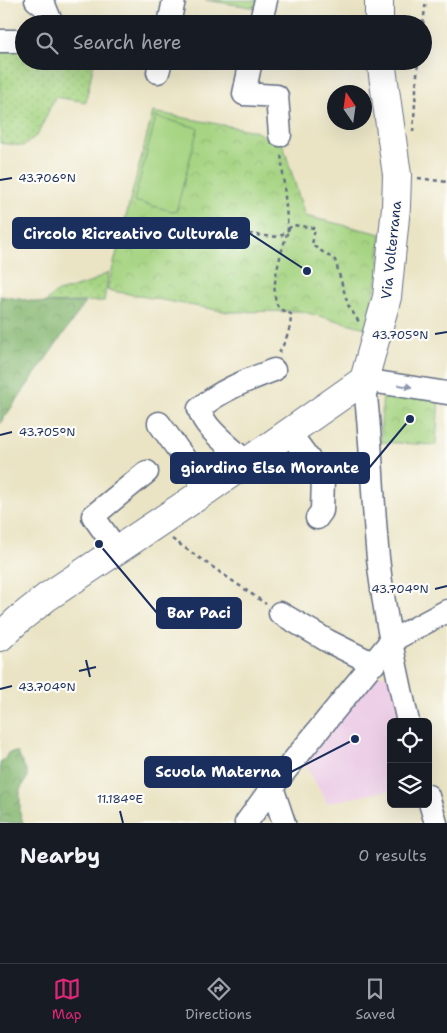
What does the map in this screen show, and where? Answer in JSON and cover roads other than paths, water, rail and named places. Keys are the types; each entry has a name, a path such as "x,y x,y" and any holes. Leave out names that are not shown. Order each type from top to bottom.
{"main road":[{"path":"379,0 379,15"},
{"name":"Via Volterrana","path":"364,380 388,297 396,207 397,175 382,70"},
{"path":"0,637 47,597 207,490 364,380"}],"street":[{"path":"36,0 45,7 48,15"},
{"path":"171,15 174,0"},
{"path":"262,15 266,0"},
{"path":"0,41 15,41"},
{"path":"249,70 244,94 277,96 280,135"},
{"path":"246,462 213,432 202,418 199,409 240,383 274,370"},
{"path":"407,718 391,641 378,558 364,380 447,392"},
{"path":"159,422 207,490"},
{"path":"289,432 323,478 322,511 317,518"},
{"path":"117,550 92,516 147,472"},
{"path":"246,823 272,787 391,641 447,611"},
{"path":"280,613 328,641 374,664"},
{"path":"272,787 284,823"},
{"path":"432,804 439,819"}],"place":[{"name":"Circolo Ricreativo Culturale","path":"307,271"},
{"name":"giardino Elsa Morante","path":"410,419"},
{"name":"Bar Paci","path":"99,544"},
{"name":"Scuola Materna","path":"355,739"}]}
